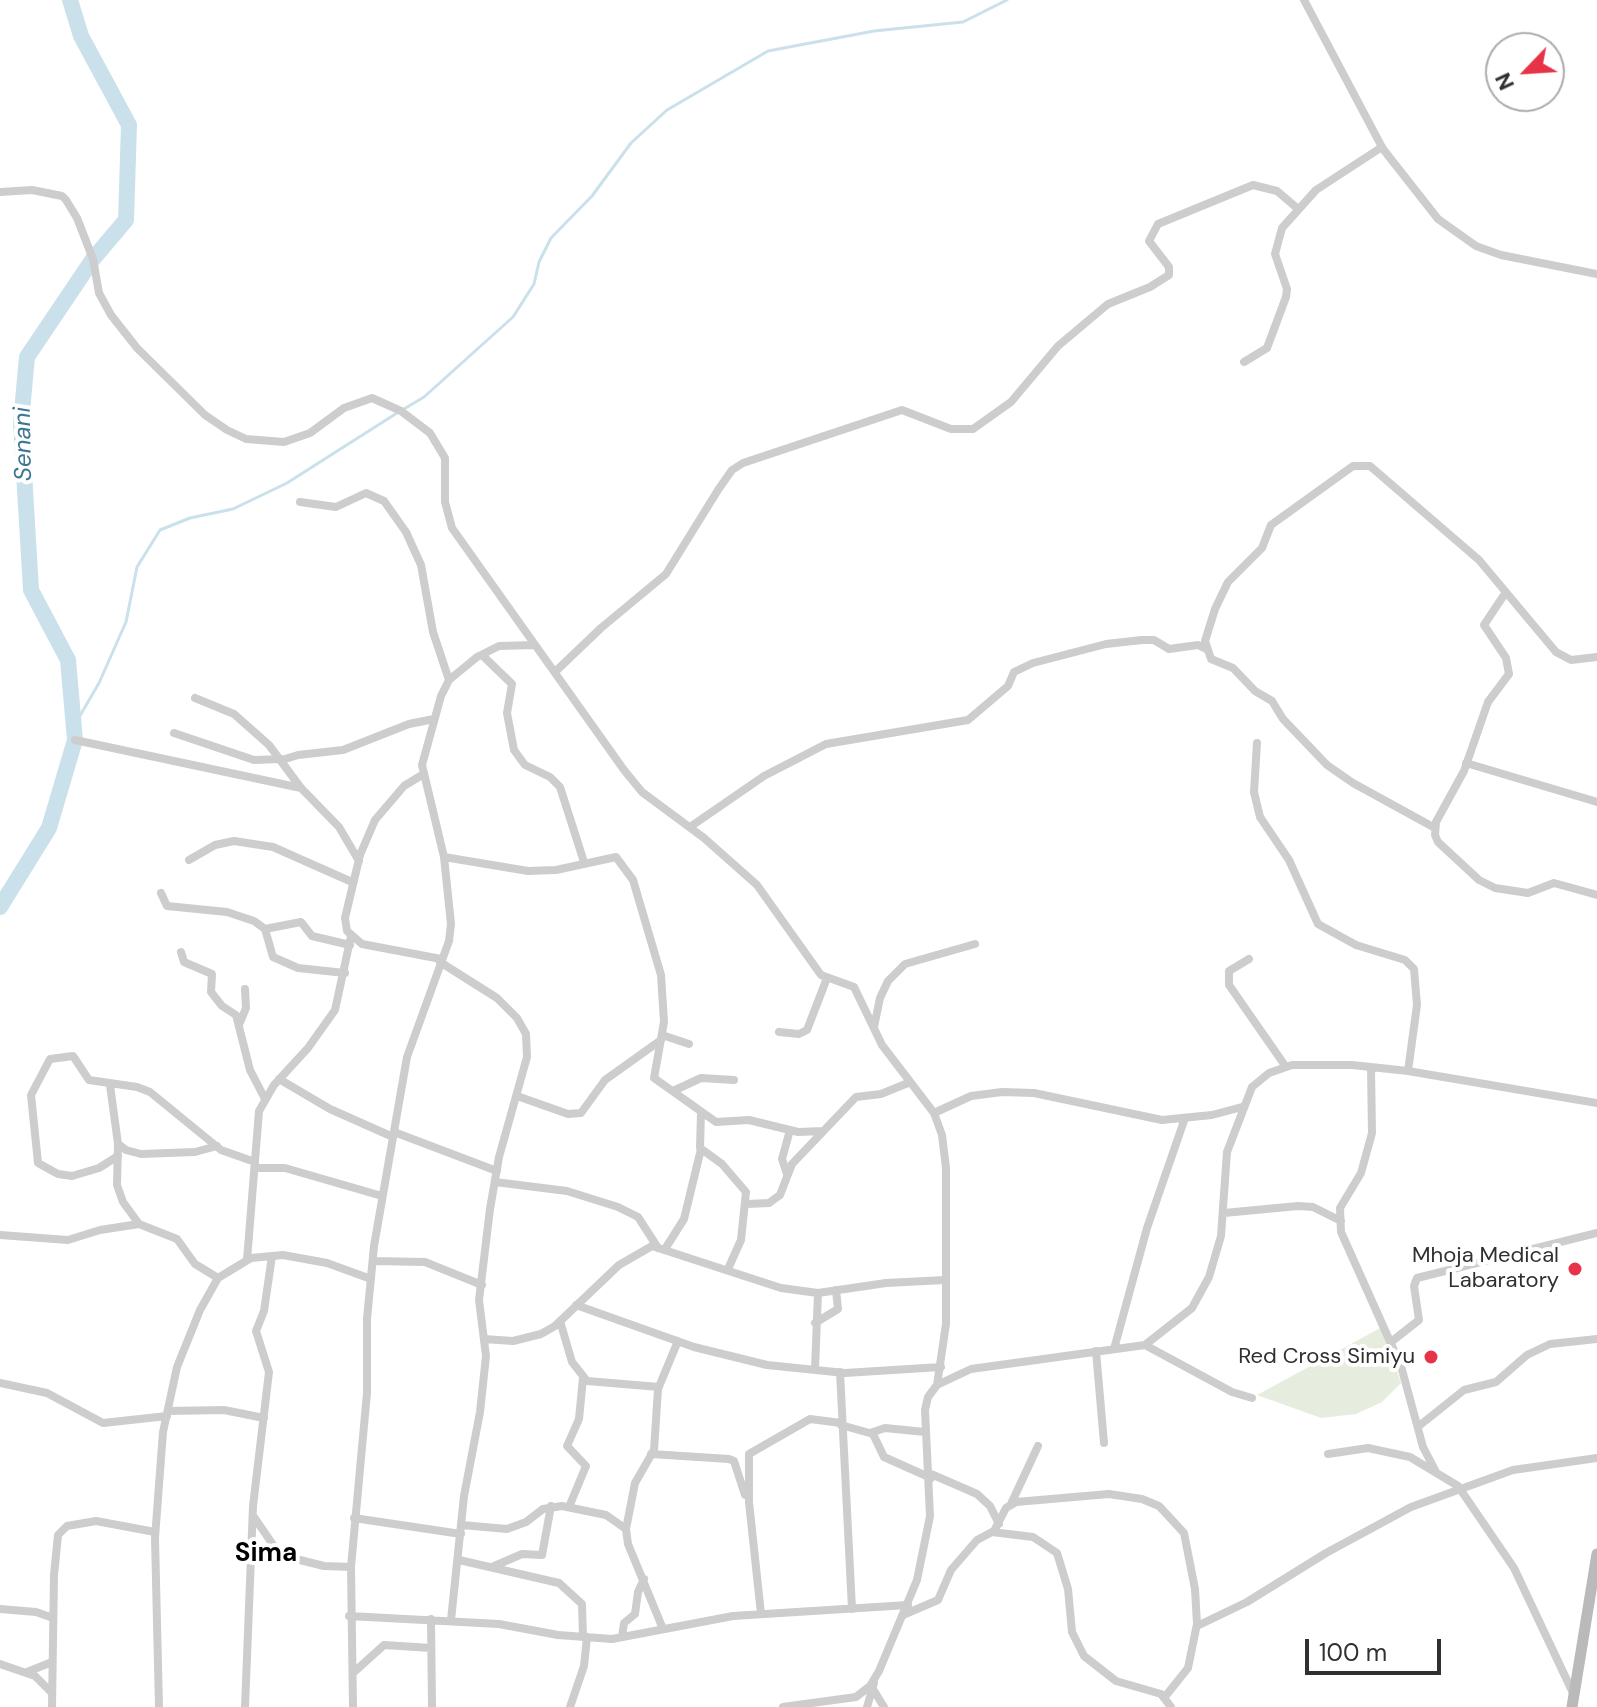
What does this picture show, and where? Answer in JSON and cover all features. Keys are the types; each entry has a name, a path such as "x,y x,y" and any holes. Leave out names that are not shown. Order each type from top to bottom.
{"main road":[{"path":"1572,1707 1593,1612 1597,1554"}],"street":[{"path":"1304,0 1382,147 1438,219 1455,233 1501,255 1597,274"},
{"path":"1244,362 1267,348 1272,340 1287,289 1276,262 1275,243 1297,208 1333,176 1382,147"},
{"path":"556,671 601,628 666,574 718,490 732,470 743,463 902,410 951,429 973,429 1011,402 1058,346 1108,304 1169,275 1169,267 1149,241 1158,224 1253,185 1277,191 1297,208"},
{"path":"0,192 32,190 66,200 77,218 93,259 99,293 111,315 137,348 205,415 227,430 246,439 284,442 310,433 344,408 372,398 401,411 430,433 445,458 445,502 452,528 642,792 690,827 757,885 785,921 814,967 827,978 854,987 874,1028 908,1083 934,1113 942,1135 946,1168 946,1324 937,1385 928,1397 925,1432 931,1476 930,1516 917,1580 867,1707"},
{"path":"1206,649 1205,641 1215,609 1228,582 1262,548 1271,525 1353,466 1365,464 1479,560 1556,652 1571,660 1597,657"},
{"path":"300,502 336,507 366,493 384,501 406,532 421,565 433,632 449,680"},
{"path":"1506,592 1484,625 1506,658 1509,674 1488,702 1466,763 1435,828 1438,842 1479,880 1495,888 1528,893 1554,883 1597,895"},
{"path":"690,827 772,771 826,744 968,720 1008,686 1014,672 1033,663 1106,644 1154,640 1169,649 1198,645 1206,649 1217,663 1233,668 1255,691 1272,701 1283,719 1327,765 1353,783 1435,828"},
{"path":"353,1707 349,1616 351,1567 367,1393 373,1261 407,1057 451,924 444,857 422,775 434,719 449,680 482,655 505,644 534,645"},
{"path":"482,655 512,684 507,713 514,750 525,765 550,777 560,787 584,862"},
{"path":"195,698 234,714 281,760 301,788 339,827 359,861"},
{"path":"174,733 254,760 281,760 295,755 343,750 409,724 434,719"},
{"path":"75,740 301,788"},
{"path":"1257,743 1254,792 1260,817 1289,860 1318,924 1356,945 1405,960 1414,969 1417,1005 1408,1071"},
{"path":"1466,763 1597,802"},
{"path":"247,1260 259,1111 279,1079 332,1016 345,973 350,941 345,918 359,861 375,820 390,800 422,775"},
{"path":"189,860 221,842 234,841 273,847 352,882"},
{"path":"444,857 528,871 556,870 616,857 633,880 661,975 665,1004 654,1078 716,1122 749,1120 790,1130 823,1131"},
{"path":"161,893 167,906 242,915 265,929 301,922 312,936 440,961 497,998 517,1018 526,1034 527,1057 497,1171 479,1300 484,1339 480,1412 451,1620"},
{"path":"265,929 273,957 298,968 345,973"},
{"path":"874,1028 880,998 888,981 905,964 975,944"},
{"path":"181,952 184,962 212,974 211,992 222,1006 236,1015 250,1070 265,1099"},
{"path":"1249,959 1229,971 1229,985 1286,1067"},
{"path":"779,1032 799,1034 807,1030 827,978"},
{"path":"239,1025 246,1008 245,989"},
{"path":"662,1037 689,1044"},
{"path":"517,1096 559,1111 581,1113 605,1080 662,1037"},
{"path":"118,1156 99,1168 72,1176 58,1174 36,1159 31,1095 46,1062 73,1056 84,1076 110,1085 137,1087 150,1092 217,1146 255,1165 285,1168 382,1196"},
{"path":"937,1385 971,1369 1145,1345 1196,1301 1213,1263 1224,1213 1227,1152 1252,1087 1269,1073 1314,1063 1371,1067 1597,1103"},
{"path":"1371,1067 1372,1133 1361,1173 1344,1198 1341,1221 1354,1264 1391,1342 1423,1447 1436,1472"},
{"path":"673,1091 701,1078 734,1080"},
{"path":"279,1079 299,1093 393,1135 497,1171"},
{"path":"747,1204 775,1200 784,1189 787,1174 856,1097 881,1094 908,1083"},
{"path":"110,1085 118,1144 118,1193 139,1224"},
{"path":"934,1113 971,1096 1002,1092 1034,1093 1143,1118 1185,1118 1242,1107"},
{"path":"661,1248 684,1219 701,1149 701,1113"},
{"path":"1114,1349 1147,1228 1185,1118"},
{"path":"787,1174 782,1159 790,1130"},
{"path":"118,1144 141,1154 163,1155 217,1146"},
{"path":"701,1149 744,1186 747,1204 741,1240 728,1269"},
{"path":"495,1182 567,1191 618,1207 638,1217 661,1248"},
{"path":"1224,1213 1313,1207 1341,1221"},
{"path":"0,1235 68,1240 100,1230 139,1224 177,1239 195,1264 218,1278"},
{"path":"1391,1342 1419,1320 1414,1286 1417,1278 1597,1233"},
{"path":"484,1339 529,1338 560,1321 634,1253 661,1248 728,1269 767,1286 818,1293 886,1283 945,1280"},
{"path":"245,1707 253,1516 269,1372 256,1331 264,1311 272,1256"},
{"path":"159,1707 155,1532 167,1413 177,1367 200,1310 218,1278 247,1260 272,1256 327,1263 371,1279"},
{"path":"373,1261 425,1262 482,1285"},
{"path":"815,1323 838,1309 836,1290"},
{"path":"815,1369 818,1293"},
{"path":"576,1305 678,1341 767,1365 840,1372 941,1367"},
{"path":"560,1321 572,1362 583,1378 599,1384 659,1387"},
{"path":"1419,1426 1464,1390 1496,1382 1527,1355 1550,1344 1597,1339"},
{"path":"663,1629 628,1544 626,1529 635,1483 651,1454 659,1387 678,1341"},
{"path":"1145,1345 1218,1385 1252,1398"},
{"path":"1096,1351 1104,1443"},
{"path":"840,1372 852,1609"},
{"path":"569,1507 586,1466 567,1446 579,1419 583,1378"},
{"path":"0,1383 47,1393 103,1423 167,1413 224,1410 264,1418"},
{"path":"761,1614 749,1502 748,1455 797,1430 810,1419 870,1433 878,1440 884,1457 977,1494 990,1506 999,1524"},
{"path":"870,1433 885,1428 925,1432"},
{"path":"903,1615 938,1600 951,1570 977,1540 999,1524 1038,1446"},
{"path":"1328,1454 1368,1448 1410,1457 1461,1490 1514,1568 1574,1693"},
{"path":"651,1454 734,1461 749,1502"},
{"path":"1197,1626 1247,1602 1383,1520 1513,1470 1597,1458"},
{"path":"1011,1504 1067,1495 1109,1494 1159,1506 1184,1533 1193,1575 1197,1626 1188,1668 1164,1698"},
{"path":"354,1518 462,1530 507,1529 551,1506 606,1515 626,1529"},
{"path":"492,1567 522,1554 542,1555 551,1506"},
{"path":"253,1516 280,1555 324,1566 351,1567"},
{"path":"52,1707 55,1548 62,1529 96,1521 155,1532"},
{"path":"992,1532 1033,1537 1057,1553 1068,1589 1072,1632 1084,1656 1116,1681 1164,1698 1171,1707"},
{"path":"459,1560 550,1580 567,1589 585,1611 584,1666 570,1707"},
{"path":"622,1637 624,1623 635,1614 638,1592 644,1579"},
{"path":"349,1616 451,1620 585,1637 622,1637 761,1614 908,1605"},
{"path":"0,1609 36,1612 53,1618"},
{"path":"431,1619 432,1707"},
{"path":"353,1673 384,1645 431,1648"},
{"path":"27,1672 52,1662"},
{"path":"0,1664 27,1672 52,1693"},
{"path":"783,1707 856,1697 874,1683"},
{"path":"874,1683 884,1707"}],"green space":[{"path":"1382,1327 1401,1383 1382,1402 1356,1414 1321,1418 1257,1395"}],"waterway":[{"name":"Senani","path":"0,907 49,828 75,740 68,660 31,590 21,422 27,357 93,259 126,220 129,125 81,36 70,0"},
{"path":"404,409 424,397 513,317 534,284 539,262 551,238 592,196 631,143 667,110 768,51 874,31 963,22 1007,0"},
{"path":"74,726 99,683 126,622 137,567 160,530 190,518 233,509 287,483 397,413"}],"place":[{"name":"Mhoja Medical Labaratory","path":"1575,1269"},
{"name":"Red Cross Simiyu","path":"1431,1357"}],"district":[{"name":"Sima","path":"266,1554"}]}
